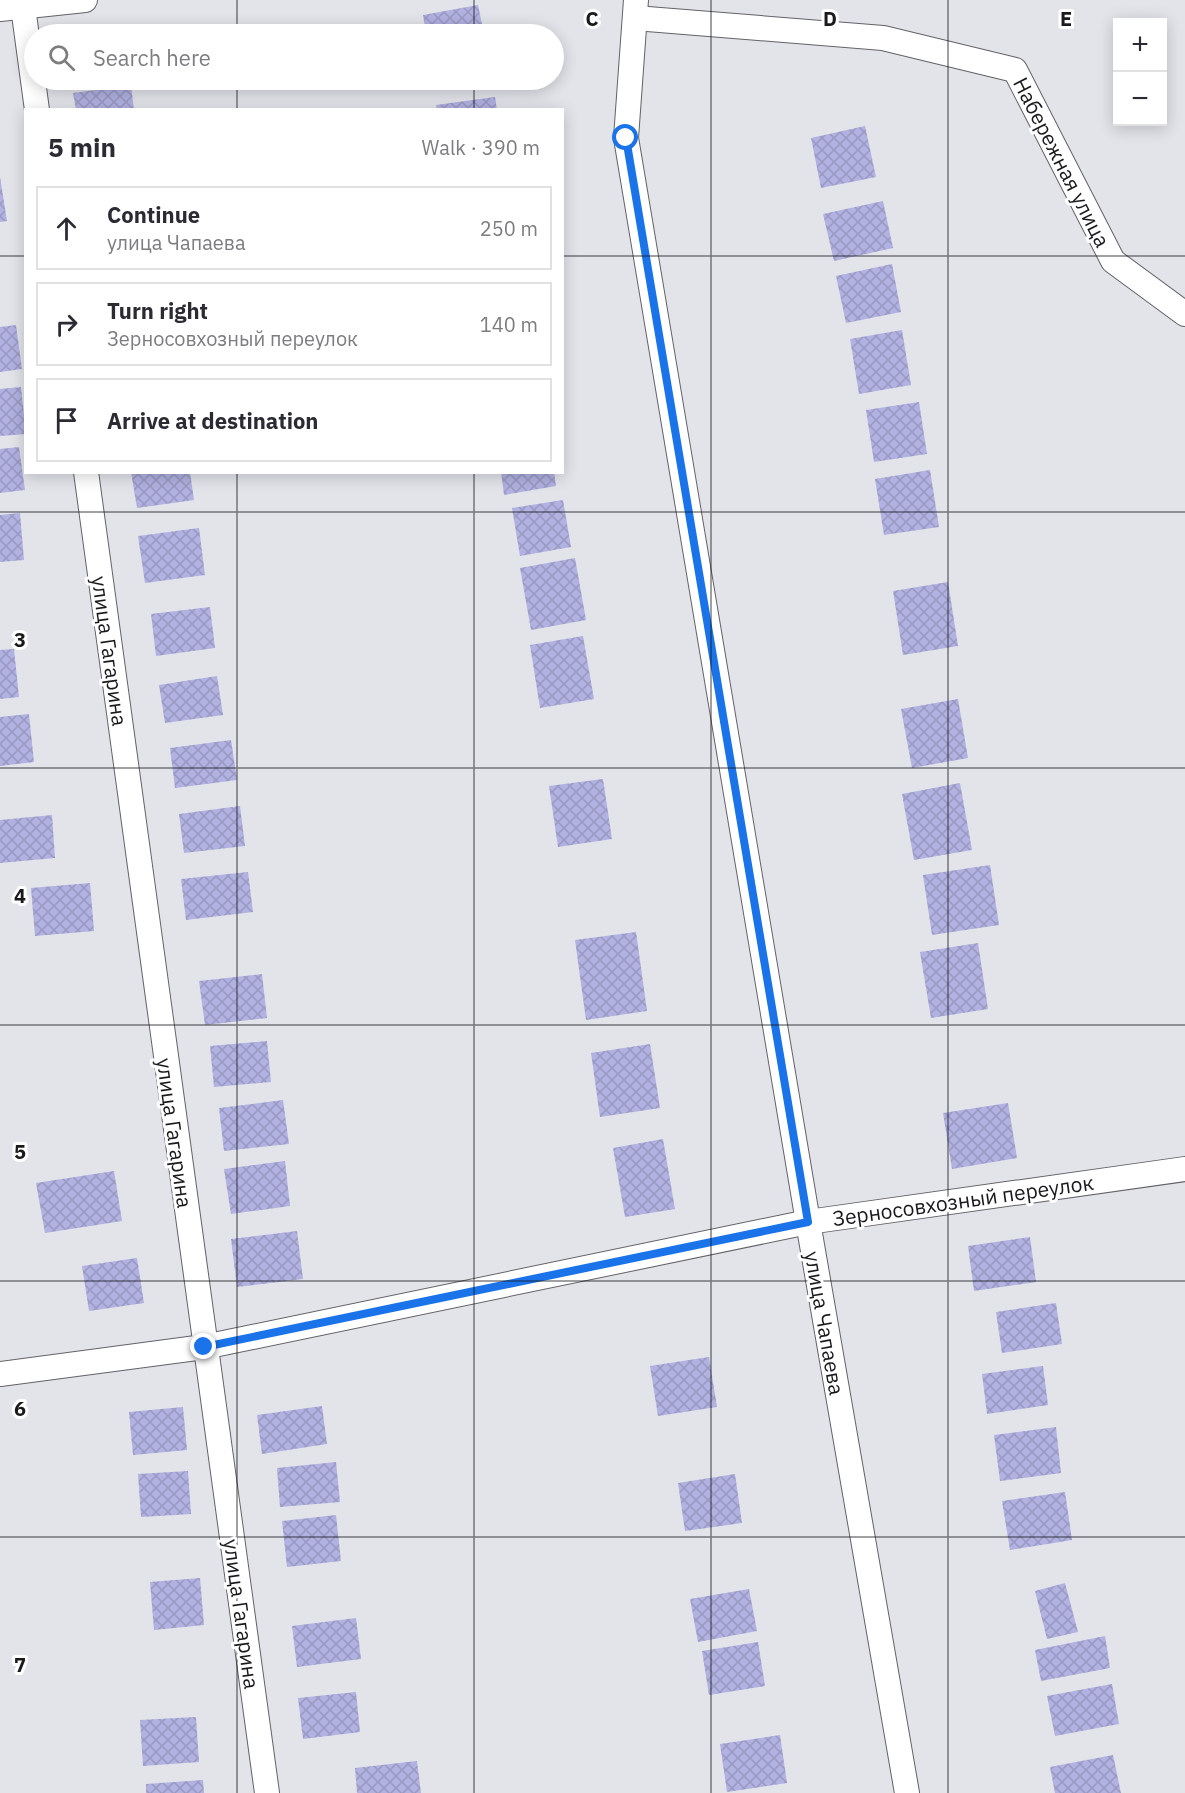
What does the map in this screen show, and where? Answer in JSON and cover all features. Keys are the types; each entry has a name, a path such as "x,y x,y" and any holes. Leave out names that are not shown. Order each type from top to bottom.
{"street":[{"path":"24,59 11,8 85,0"},
{"name":"Набережная улица","path":"636,9 883,38 1015,70 1113,261 1185,314"},
{"name":"улица Чапаева","path":"636,9 626,138 808,1222 907,1793"},
{"path":"32,90 36,108"},
{"name":"улица Гагарина","path":"86,474 204,1347 267,1793"},
{"name":"Зерносовхозный переулок","path":"0,1374 204,1347 808,1222 1185,1169"}],"building":[{"path":"478,5 482,24 424,24 423,15"},
{"path":"95,90 132,90 134,108 76,108 73,93"},
{"path":"495,97 497,108 437,108 436,105"},
{"path":"865,126 876,177 821,188 811,138"},
{"path":"0,177 7,221 0,222"},
{"path":"883,201 893,248 834,261 823,214"},
{"path":"892,264 901,312 846,323 836,276"},
{"path":"16,325 22,369 0,372 0,327"},
{"path":"902,330 911,385 859,394 850,339"},
{"path":"21,387 24,434 0,436 0,389"},
{"path":"919,402 927,454 874,462 866,410"},
{"path":"19,447 25,490 0,493 0,449"},
{"path":"930,470 939,527 884,535 875,479"},
{"path":"131,474 190,474 194,500 137,508"},
{"path":"501,474 554,474 556,486 504,495"},
{"path":"563,500 571,547 520,556 512,508"},
{"path":"20,513 24,560 0,562 0,515"},
{"path":"199,528 205,575 145,583 138,536"},
{"path":"575,558 586,620 531,630 520,568"},
{"path":"948,582 958,646 903,655 893,591"},
{"path":"210,607 215,648 156,656 151,614"},
{"path":"583,636 594,699 540,708 530,645"},
{"path":"14,649 19,697 0,699 0,650"},
{"path":"217,676 223,715 165,723 159,685"},
{"path":"958,699 968,758 912,768 901,709"},
{"path":"29,714 34,762 0,766 0,717"},
{"path":"231,740 237,780 175,788 170,748"},
{"path":"603,779 612,839 558,847 549,786"},
{"path":"960,783 972,850 914,860 902,794"},
{"path":"240,806 245,846 184,853 179,814"},
{"path":"52,815 55,858 0,863 0,820"},
{"path":"990,865 999,925 932,935 923,875"},
{"path":"248,872 253,912 186,920 181,879"},
{"path":"90,883 94,931 35,936 31,888"},
{"path":"636,932 647,1011 586,1020 575,940"},
{"path":"978,943 988,1009 931,1018 920,952"},
{"path":"262,974 267,1018 205,1025 199,981"},
{"path":"267,1041 271,1082 214,1087 210,1046"},
{"path":"650,1044 660,1108 600,1117 591,1053"},
{"path":"283,1100 289,1144 224,1151 219,1108"},
{"path":"1008,1103 1017,1158 952,1169 943,1113"},
{"path":"663,1139 675,1209 625,1217 613,1148"},
{"path":"285,1161 290,1206 231,1214 224,1169"},
{"path":"114,1171 122,1221 45,1233 36,1183"},
{"path":"297,1231 303,1279 237,1287 231,1239"},
{"path":"1030,1237 1036,1282 974,1291 968,1246"},
{"path":"137,1258 144,1303 89,1311 82,1266"},
{"path":"1056,1303 1062,1344 1002,1353 996,1312"},
{"path":"709,1357 717,1407 658,1416 650,1366"},
{"path":"1043,1366 1048,1405 987,1414 982,1374"},
{"path":"322,1406 327,1444 262,1454 257,1415"},
{"path":"183,1407 187,1450 133,1455 129,1412"},
{"path":"1056,1427 1061,1473 1000,1481 994,1435"},
{"path":"336,1462 340,1502 280,1507 277,1468"},
{"path":"188,1471 191,1514 141,1517 138,1474"},
{"path":"735,1474 742,1523 685,1531 678,1483"},
{"path":"1065,1492 1072,1540 1010,1550 1002,1501"},
{"path":"336,1515 341,1561 287,1567 282,1521"},
{"path":"200,1578 204,1625 154,1630 150,1582"},
{"path":"1065,1583 1078,1632 1047,1639 1035,1591"},
{"path":"749,1589 757,1631 698,1642 690,1599"},
{"path":"356,1618 361,1659 297,1667 292,1626"},
{"path":"1105,1636 1110,1668 1041,1681 1035,1650"},
{"path":"758,1642 765,1686 709,1695 702,1651"},
{"path":"1112,1684 1119,1724 1055,1736 1047,1696"},
{"path":"356,1692 360,1732 303,1739 298,1698"},
{"path":"196,1717 199,1762 143,1766 140,1720"},
{"path":"780,1735 787,1783 727,1792 720,1744"},
{"path":"1113,1755 1121,1793 1055,1793 1050,1767"},
{"path":"417,1761 421,1793 357,1793 355,1768"},
{"path":"203,1780 204,1793 146,1793 146,1784"}],"route":[{"path":"204,1347 808,1222 626,138"}]}
